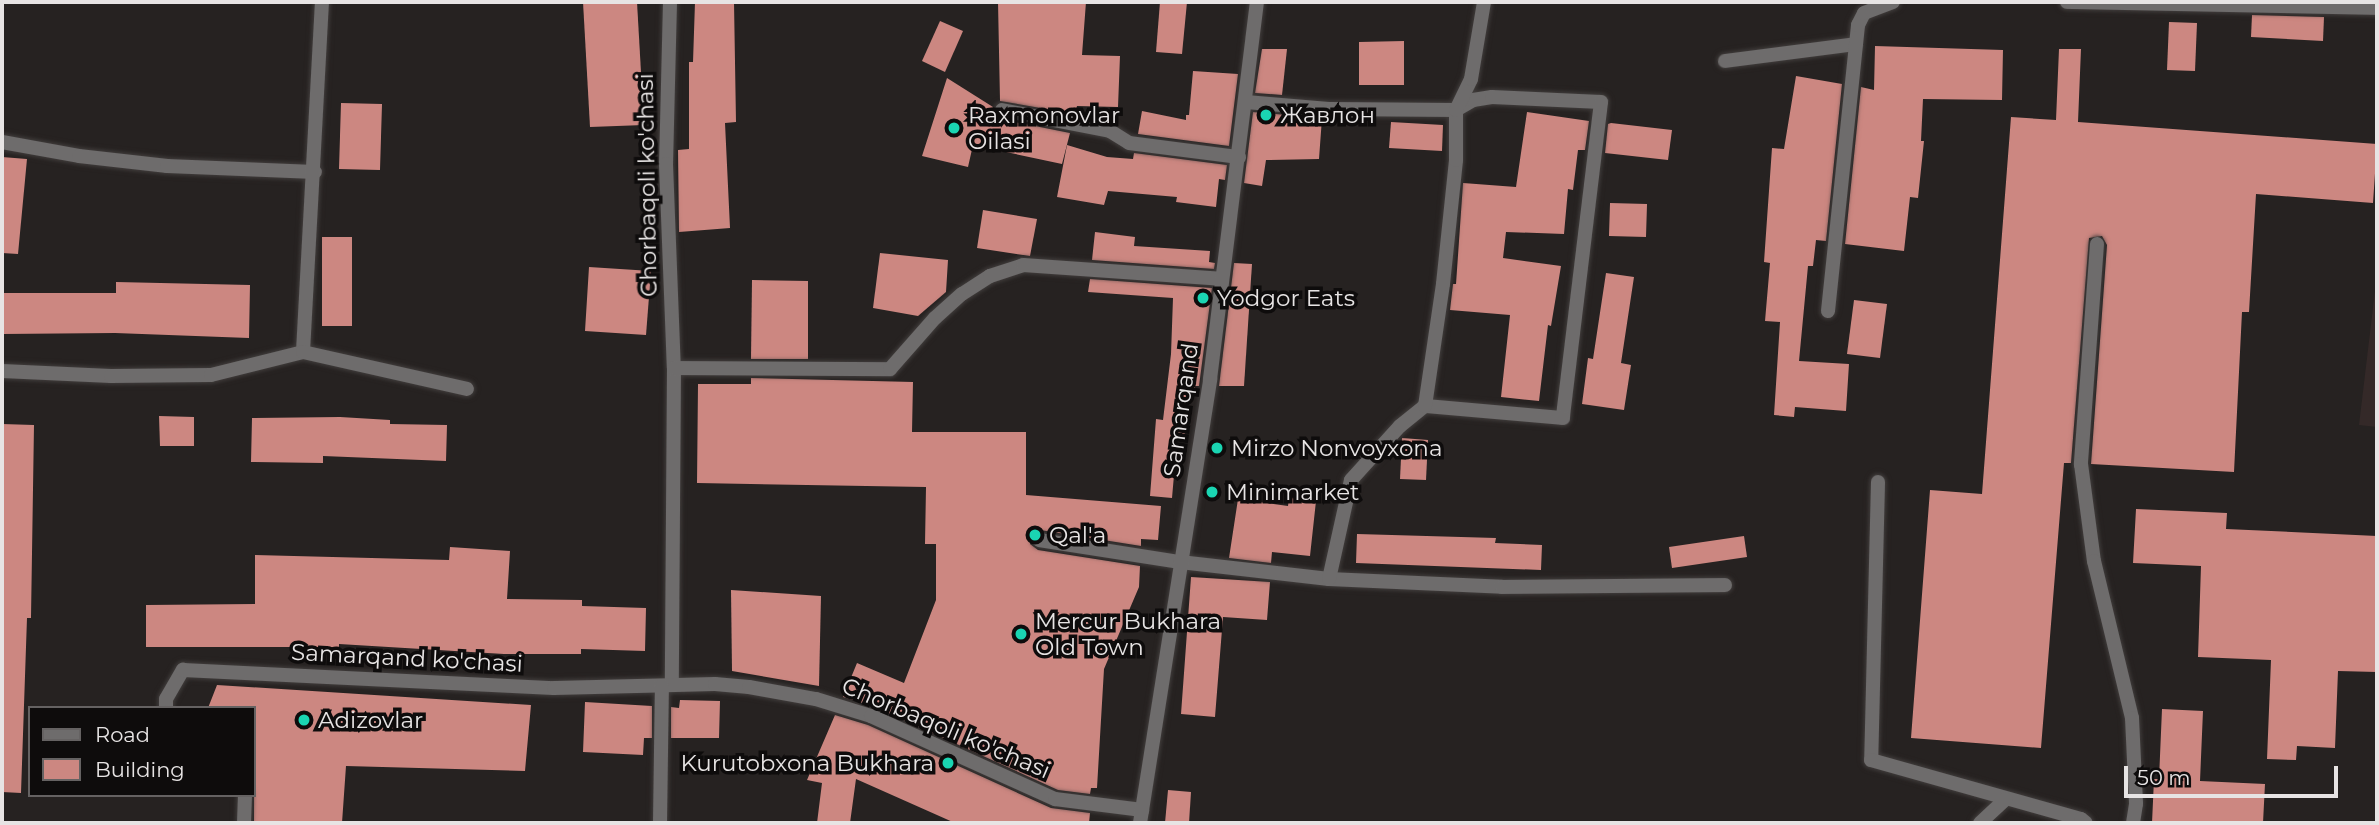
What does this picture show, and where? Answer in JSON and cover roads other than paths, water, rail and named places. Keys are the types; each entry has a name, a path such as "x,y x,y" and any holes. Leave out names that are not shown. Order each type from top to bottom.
{"street":[{"path":"303,352 315,172 322,2"},
{"name":"Chorbaqoli ko'chasi","path":"670,2 666,163 674,368 667,686 750,687 816,699 871,716 1055,799 1141,817"},
{"name":"Samarqand","path":"1141,817 1210,379 1257,2"},
{"path":"1329,579 1351,480 1400,426 1425,406 1443,284 1456,160 1456,110 1471,79 1483,2"},
{"path":"1828,312 1856,44 1864,13 1893,2"},
{"path":"2067,2 2377,8"},
{"path":"1725,61 1856,44"},
{"path":"1246,102 1329,109 1456,110 1473,100 1492,97 1601,102 1563,418 1425,406"},
{"path":"1002,110 1110,131 1129,143 1239,157"},
{"path":"2,142 79,156 167,166 315,172"},
{"path":"2097,244 2081,464 2094,561 2132,718 2136,804 2133,823"},
{"path":"674,368 890,369 935,318 962,293 990,276 1023,265 1221,279"},
{"path":"2,371 111,376 211,375 303,352 467,389"},
{"path":"1878,482 1871,760 2081,819 2086,823"},
{"path":"1039,540 1180,562 1329,579 1502,587 1725,585"},
{"name":"Samarqand ko'chasi","path":"166,706 166,699 183,670 554,688 667,686"},
{"path":"660,823 667,686"},
{"path":"244,823 245,797"},
{"path":"1980,823 2007,799"}],"place":[{"name":"Жавлон","path":"1266,115"},
{"name":"Raxmonovlar Oilasi","path":"954,128"},
{"name":"Yodgor Eats","path":"1203,298"},
{"name":"Mirzo Nonvoyxona","path":"1217,448"},
{"name":"Minimarket","path":"1212,492"},
{"name":"Qal'a","path":"1035,535"},
{"name":"Mercur Bukhara Old Town","path":"1021,634"},
{"name":"Adizovlar","path":"304,720"},
{"name":"Kurutobxona Bukhara","path":"948,763"}]}
